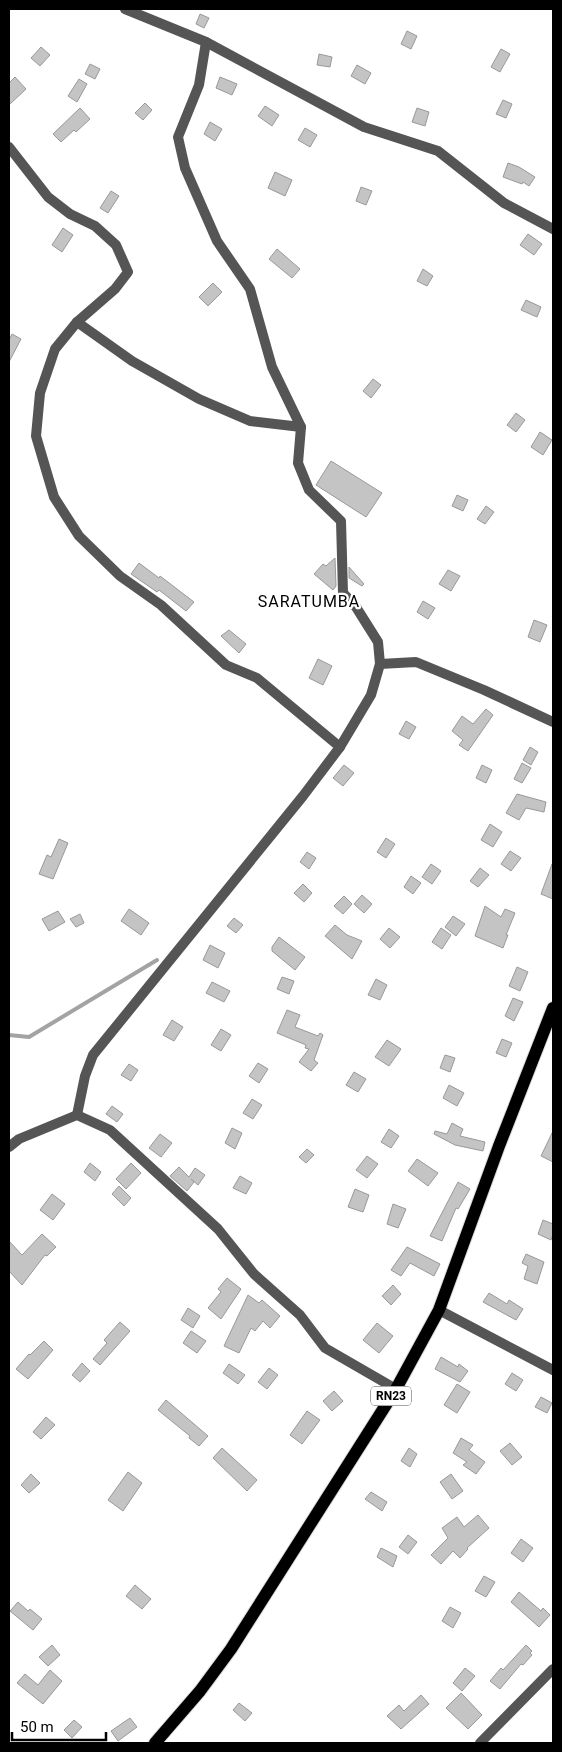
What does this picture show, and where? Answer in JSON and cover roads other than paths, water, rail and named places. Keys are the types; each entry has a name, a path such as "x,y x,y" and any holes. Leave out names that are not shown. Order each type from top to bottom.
{"main road":[{"name":"RN23","path":"155,1743 200,1691 231,1649 396,1388 439,1310 499,1146 553,1008"}],"street":[{"path":"125,9 206,42 364,127 438,151 504,203 553,229"},
{"path":"77,1115 85,1076 93,1055 303,796 340,747 371,695 380,664 378,642 356,607 343,593 340,521 309,490 298,463 301,427 272,366 250,289 217,241 185,168 178,137 199,85 206,42"},
{"path":"9,147 48,197 70,214 95,226 116,246 128,272 115,289 77,322 56,349 40,393 36,436 54,497 79,536 120,576 161,605 226,664 257,678 340,747"},
{"path":"77,322 132,361 199,399 250,421 301,427"},
{"path":"380,664 416,662 484,690 553,722"},
{"path":"9,1147 19,1139 77,1115 110,1130 218,1229 254,1274 300,1315 325,1348 396,1388"},
{"path":"439,1310 553,1370"},
{"path":"480,1743 553,1669"}],"waterway":[{"path":"9,1035 29,1037 157,960"}],"district":[{"name":"SARATUMBA","path":"309,601"}]}
